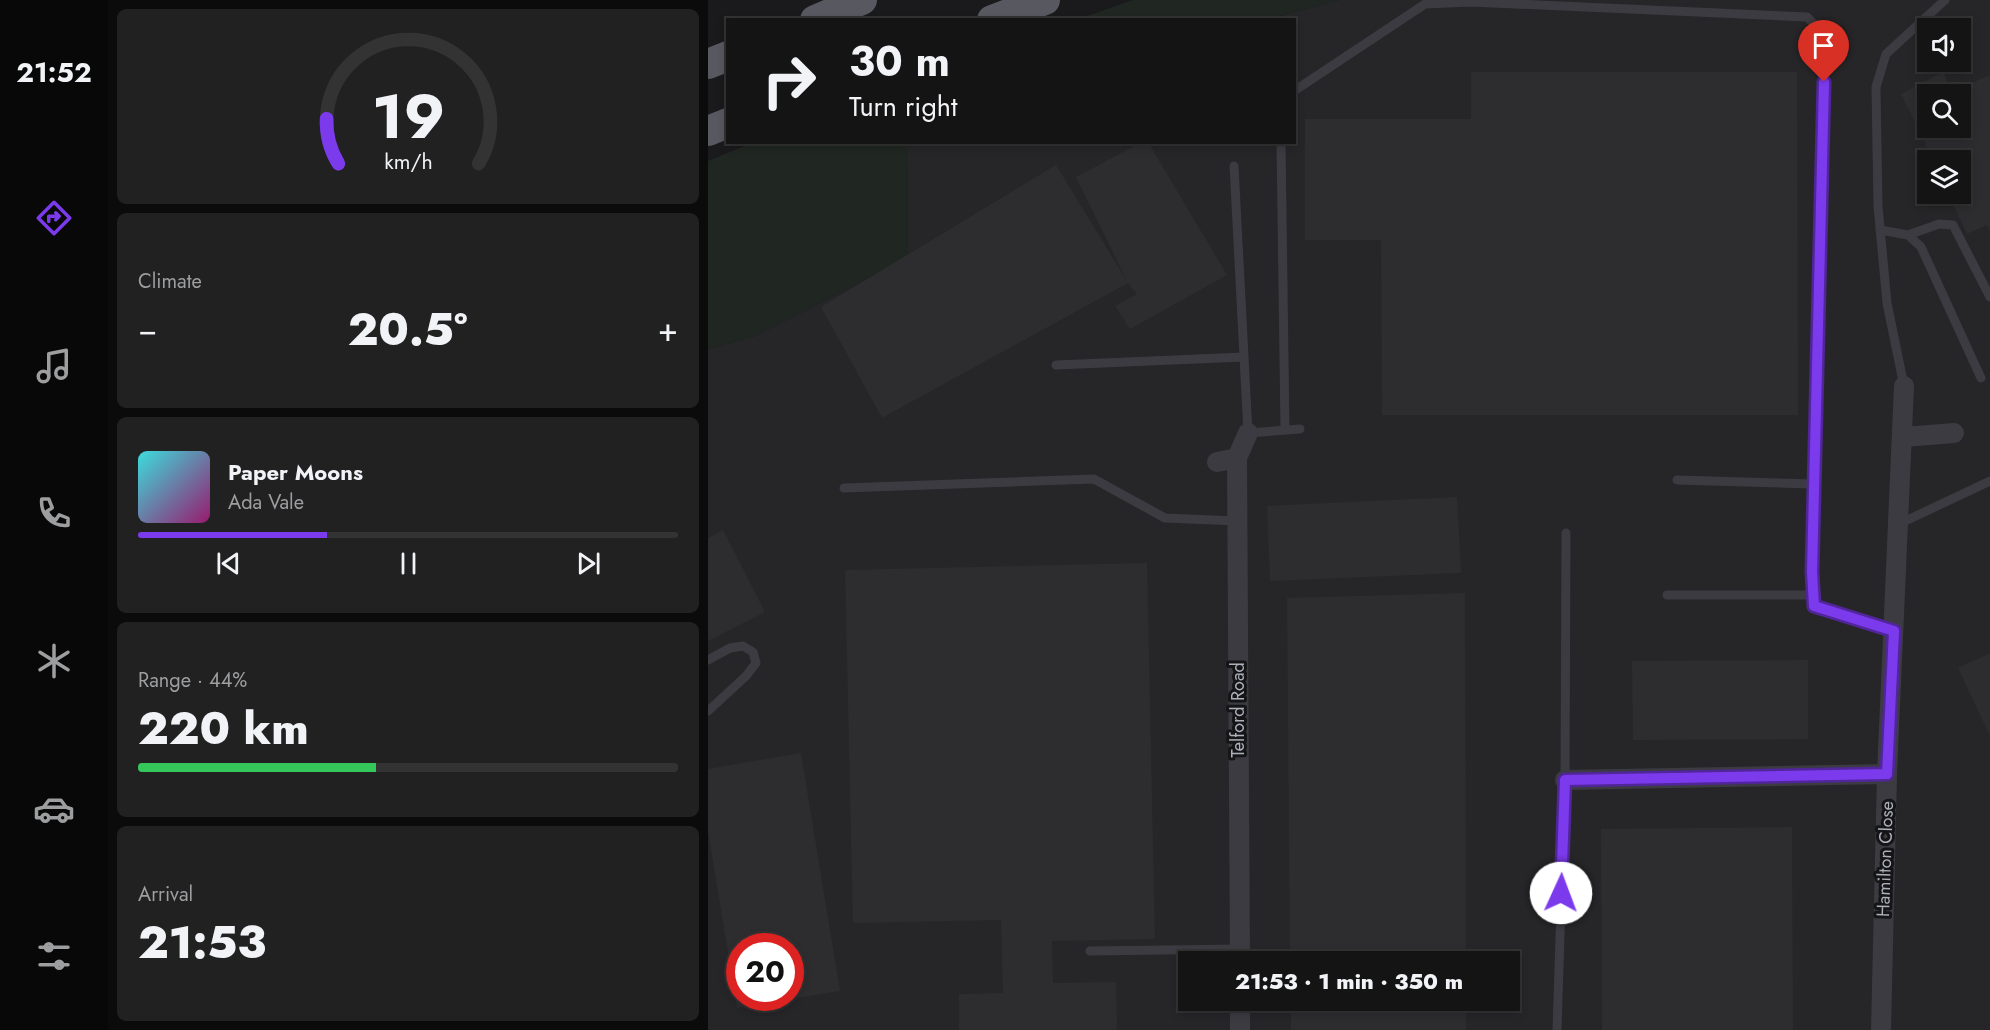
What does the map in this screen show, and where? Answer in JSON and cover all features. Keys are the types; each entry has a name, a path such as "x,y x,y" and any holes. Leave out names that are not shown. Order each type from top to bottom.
{"main road":[{"path":"820,18 862,0"},
{"path":"997,18 1045,0"},
{"path":"708,64 726,57"},
{"path":"708,131 726,124"}],"street":[{"name":"Hamilton Close","path":"1881,1030 1887,774 1904,437 1904,386"},
{"name":"Telford Road","path":"1240,951 1237,521 1238,458 1248,433"},
{"path":"1904,437 1954,433"},
{"path":"1217,462 1238,458"},
{"path":"1565,780 1887,774"},
{"path":"1240,1011 1240,1030"}],"lane":[{"path":"1904,386 1887,303 1880,230 1876,87 1886,54 1945,0"},
{"path":"1296,90 1425,4 1471,2 1807,17 1825,35 1812,572 1814,606 1894,631"},
{"path":"1281,144 1285,430"},
{"path":"1234,166 1248,433 1300,429"},
{"path":"1880,230 1908,235 1939,224 1953,225 1990,297"},
{"path":"1908,235 1921,247 1981,378"},
{"path":"1056,365 1244,357"},
{"path":"844,488 1094,479 1165,518 1237,521"},
{"path":"1677,480 1814,484"},
{"path":"1899,524 1990,481"},
{"path":"1557,1030 1565,780 1566,533"},
{"path":"1667,595 1813,595"},
{"path":"708,660 730,648 743,646 753,652 756,663 747,676 708,711"},
{"path":"1090,951 1178,953"}],"shaded area":[{"path":"1133,0 1339,0 1272,18 1082,18"},
{"path":"1339,0 1990,0 1990,1030 708,1030 708,349 755,336 908,258 907,144 1296,144 1296,18 1272,18"},
{"path":"750,144 907,144 908,258 755,336 708,349 708,161"}],"building":[{"path":"1471,72 1797,72 1798,415 1382,415 1381,240 1305,240 1305,119 1471,119"},
{"path":"1943,72 1948,84 1920,84"},
{"path":"1990,75 1990,232 1987,225 1967,234 1953,204 1971,204 1971,150 1928,150 1922,138 1971,138 1970,84"},
{"path":"1917,86 1917,127 1901,94"},
{"path":"1138,144 1149,144 1227,275 1130,329 1115,306 1137,294 1128,283 882,418 821,307 1056,165 1127,281 1076,177"},
{"path":"1457,497 1461,573 1270,581 1267,506"},
{"path":"723,530 765,612 708,641 708,538"},
{"path":"1147,563 1155,939 1052,941 1053,983 1116,982 1117,1030 959,1030 959,994 1003,993 1001,920 853,923 845,570"},
{"path":"1465,593 1466,951 1290,951 1287,598"},
{"path":"1990,653 1990,736 1958,668"},
{"path":"1808,660 1808,739 1633,740 1632,661"},
{"path":"801,753 840,991 804,997 804,933 726,933 726,941 708,831 708,769"},
{"path":"1792,827 1793,1030 1602,1030 1601,829"},
{"path":"1291,1011 1466,1011 1466,1030 1291,1030"}],"route":[{"path":"1561,893 1565,780 1887,774 1894,631 1814,606 1812,572 1824,82"}]}
